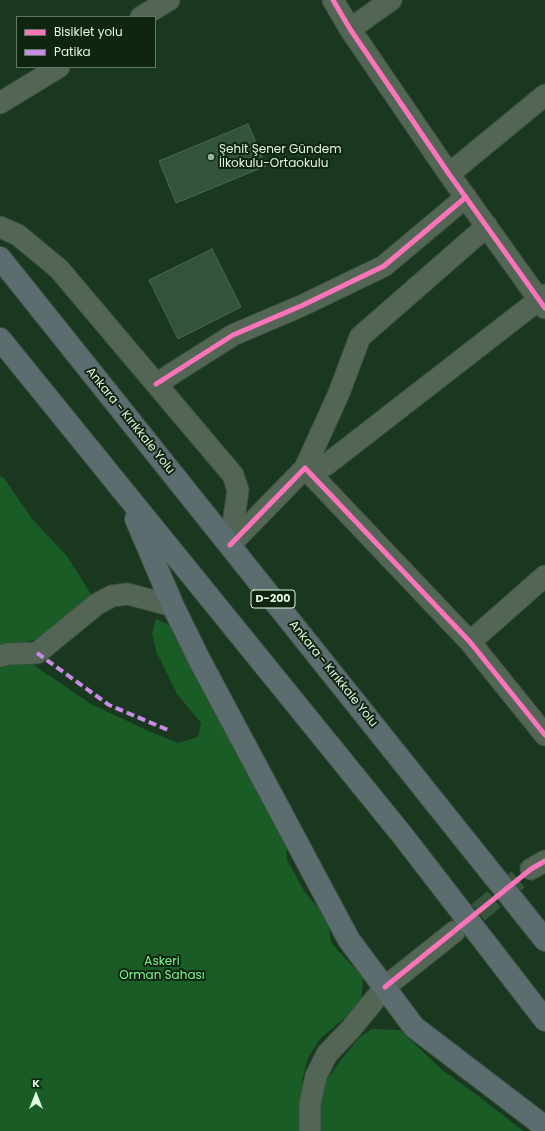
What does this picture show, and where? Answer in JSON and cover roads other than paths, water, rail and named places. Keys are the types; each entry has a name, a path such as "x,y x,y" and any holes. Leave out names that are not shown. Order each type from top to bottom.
{"highway":[{"name":"Ankara - Kırıkkale Yolu","path":"0,258 545,940"},
{"path":"0,339 403,836 545,1020"},
{"path":"126,496 173,606 200,661 349,940 414,1027 545,1128"}],"street":[{"path":"143,16 169,0"},
{"path":"304,468 326,465 543,301 449,174 350,29 333,0"},
{"path":"350,29 391,0"},
{"path":"0,103 57,68"},
{"path":"449,174 545,95"},
{"path":"156,384 233,335 301,306 384,266 466,197"},
{"path":"230,545 304,468 339,393 360,337 487,226"},
{"path":"0,227 18,235 59,269 233,475 238,490 230,545"},
{"path":"304,468 470,642 545,735"},
{"path":"470,642 545,576"},
{"path":"0,656 8,654 37,653 97,604 112,596 128,594 173,606"},
{"path":"310,1131 310,1104 316,1076 327,1054 350,1030 385,987 454,932"}],"tunnel":[{"path":"454,932 531,869"}],"place":[{"name":"Şehit Şener Gündem İlkokulu-Ortaokulu","path":"211,157"}],"park label":[{"name":"Askeri Orman Sahası","path":"162,969"}]}
